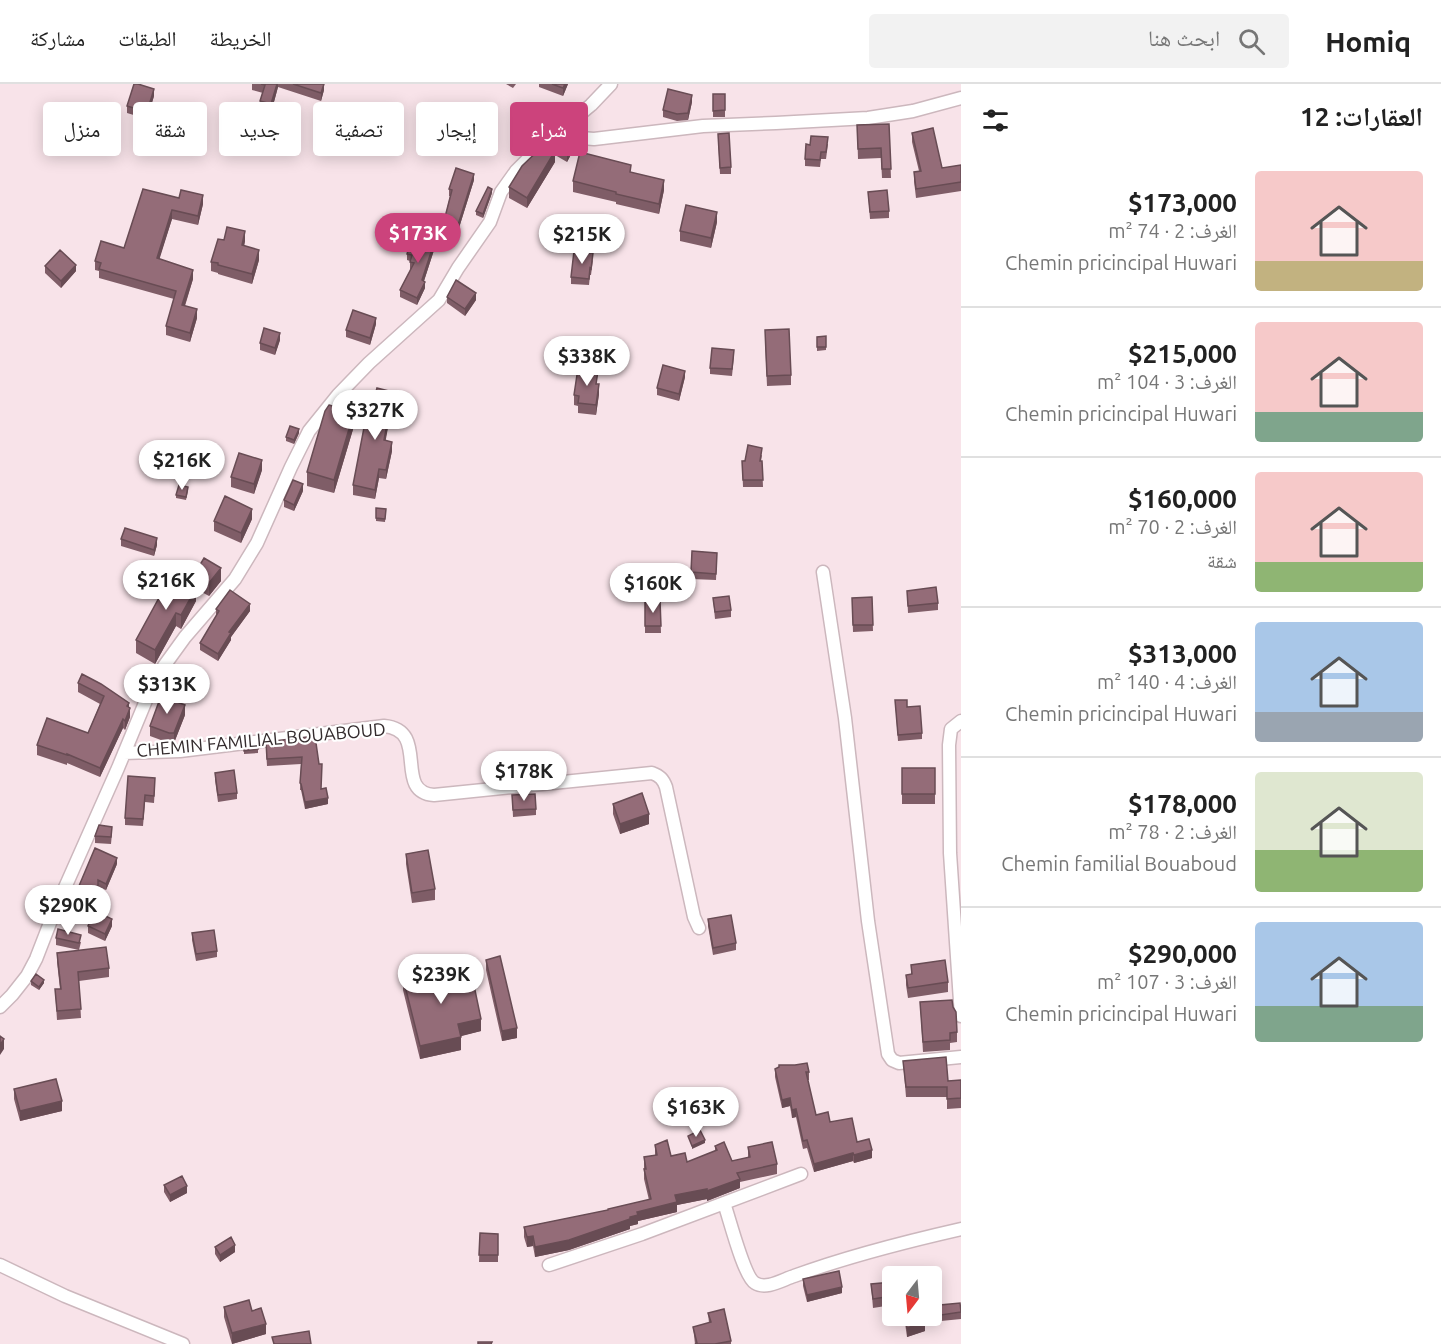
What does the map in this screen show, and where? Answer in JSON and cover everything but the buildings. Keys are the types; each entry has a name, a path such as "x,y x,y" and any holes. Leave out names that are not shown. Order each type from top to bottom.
{"street":[{"path":"588,108 611,84"},
{"path":"588,139 703,126 868,118 913,111 961,98"},
{"path":"0,1007 27,976 36,959 147,698 164,666 185,637 235,579 257,543 309,431 338,395 369,363 440,300 458,268 490,222 501,192 516,171 531,156"},
{"path":"823,572 845,718 868,921 888,1054 892,1060 899,1063 961,1057"},
{"path":"961,721 951,729 949,745 950,853 961,1016"},
{"name":"CHEMIN FAMILIAL BOUABOUD","path":"124,753 180,751 384,726 399,730 405,736 409,743 415,785 426,794 652,773 659,775 666,787 694,917 699,928"},
{"path":"549,1265 642,1234 801,1174"},
{"path":"724,1203 746,1270 752,1282 759,1286 770,1285 812,1269 902,1242 961,1229"},
{"path":"0,1265 65,1296 183,1344"}]}
